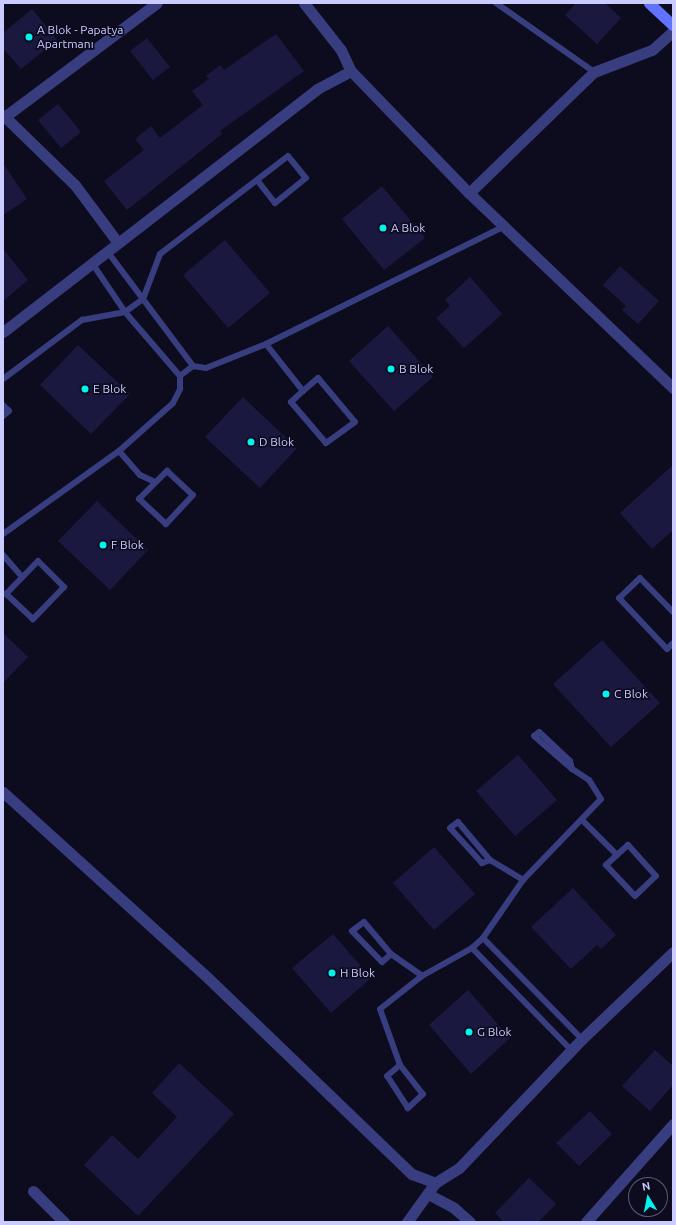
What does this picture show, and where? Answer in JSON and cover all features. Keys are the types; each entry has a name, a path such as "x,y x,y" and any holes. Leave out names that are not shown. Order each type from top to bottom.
{"main road":[{"path":"649,3 673,25"}],"street":[{"path":"118,243 75,185 3,117 157,3"},
{"path":"304,3 341,50 351,71 469,193 506,226 673,388"},
{"path":"469,193 594,72 652,50 673,31"},
{"path":"3,332 317,89 351,71"},
{"path":"3,792 208,978 412,1174 435,1183"},
{"path":"407,1222 430,1195 435,1183 459,1168 582,1040 673,952"},
{"path":"586,1222 673,1124"},
{"path":"33,1191 64,1222"},
{"path":"430,1195 454,1208 470,1222"}],"lane":[{"path":"496,3 594,72"},
{"path":"3,379 82,320 126,312 143,299 160,254 288,156 306,178 276,203 257,180"},
{"path":"107,251 193,366 206,368 266,344 506,226"},
{"path":"3,534 119,451 173,404 180,389 180,376 126,312 92,263"},
{"path":"266,344 304,391"},
{"path":"180,376 193,366"},
{"path":"318,378 355,422 326,443 291,402 304,391 318,378"},
{"path":"3,405 9,410 3,416"},
{"path":"119,451 140,475 155,482"},
{"path":"167,471 193,495 166,524 140,498 155,482 167,471"},
{"path":"3,555 22,578"},
{"path":"38,561 64,587 33,619 6,594 22,578 38,561"},
{"path":"673,612 640,578 619,598 667,649 673,643"},
{"path":"400,1066 387,1076 408,1108 423,1094 400,1066 380,1009 422,976 472,948 483,938 523,880 601,799 589,780 564,765 534,736 539,732 570,761 572,769"},
{"path":"582,820 617,855"},
{"path":"490,860 482,863 450,828 458,822 490,860 523,880"},
{"path":"628,845 656,876 635,896 606,865 617,855 628,845"},
{"path":"391,954 382,962 352,931 364,922 391,954 422,976"},
{"path":"483,938 582,1040"},
{"path":"472,948 572,1051"}],"building":[{"path":"576,3 605,3 621,18 597,44 565,15"},
{"name":"A Blok - Papatya Apartmanı","path":"32,9 57,40 21,69 3,48 3,33"},
{"path":"276,34 304,71 220,131 222,134 127,210 104,181 144,150 135,139 151,126 160,138 203,105 192,91 209,79 206,76 220,65 224,70"},
{"path":"147,38 170,67 153,80 130,51"},
{"path":"58,104 81,132 61,148 38,120"},
{"path":"3,163 27,199 3,215"},
{"name":"A Blok","path":"382,186 425,238 384,270 342,219"},
{"path":"225,240 270,293 228,328 183,275"},
{"path":"3,249 28,280 3,301"},
{"path":"620,266 659,301 638,324 622,310 626,306 603,285"},
{"path":"470,277 502,314 464,348 436,318 450,306 445,300"},
{"name":"B Blok","path":"388,326 433,377 394,411 349,361"},
{"name":"E Blok","path":"78,345 130,394 91,434 40,385"},
{"name":"D Blok","path":"243,397 297,448 260,488 205,437"},
{"path":"673,465 673,530 652,549 620,513"},
{"name":"F Blok","path":"97,501 148,550 110,590 58,541"},
{"path":"3,633 28,657 3,683"},
{"name":"C Blok","path":"602,640 660,703 611,747 553,684"},
{"path":"518,755 557,800 515,836 476,791"},
{"path":"434,847 475,894 434,930 393,883"},
{"path":"573,888 616,935 601,949 597,945 571,969 531,927"},
{"name":"H Blok","path":"333,934 371,978 331,1013 292,968"},
{"name":"G Blok","path":"468,990 510,1038 471,1074 429,1025"},
{"path":"655,1050 673,1066 673,1085 650,1111 622,1086"},
{"path":"179,1063 234,1114 138,1216 84,1165 112,1135 138,1159 177,1117 152,1093"},
{"path":"590,1111 612,1134 579,1166 556,1143"},
{"path":"529,1178 556,1204 538,1222 504,1222 495,1213"}],"place":[{"name":"A Blok - Papatya Apartmanı","path":"29,37"},
{"name":"A Blok","path":"383,228"},
{"name":"B Blok","path":"391,369"},
{"name":"E Blok","path":"85,389"},
{"name":"D Blok","path":"251,442"},
{"name":"F Blok","path":"103,545"},
{"name":"C Blok","path":"606,694"},
{"name":"H Blok","path":"332,973"},
{"name":"G Blok","path":"469,1032"}]}
